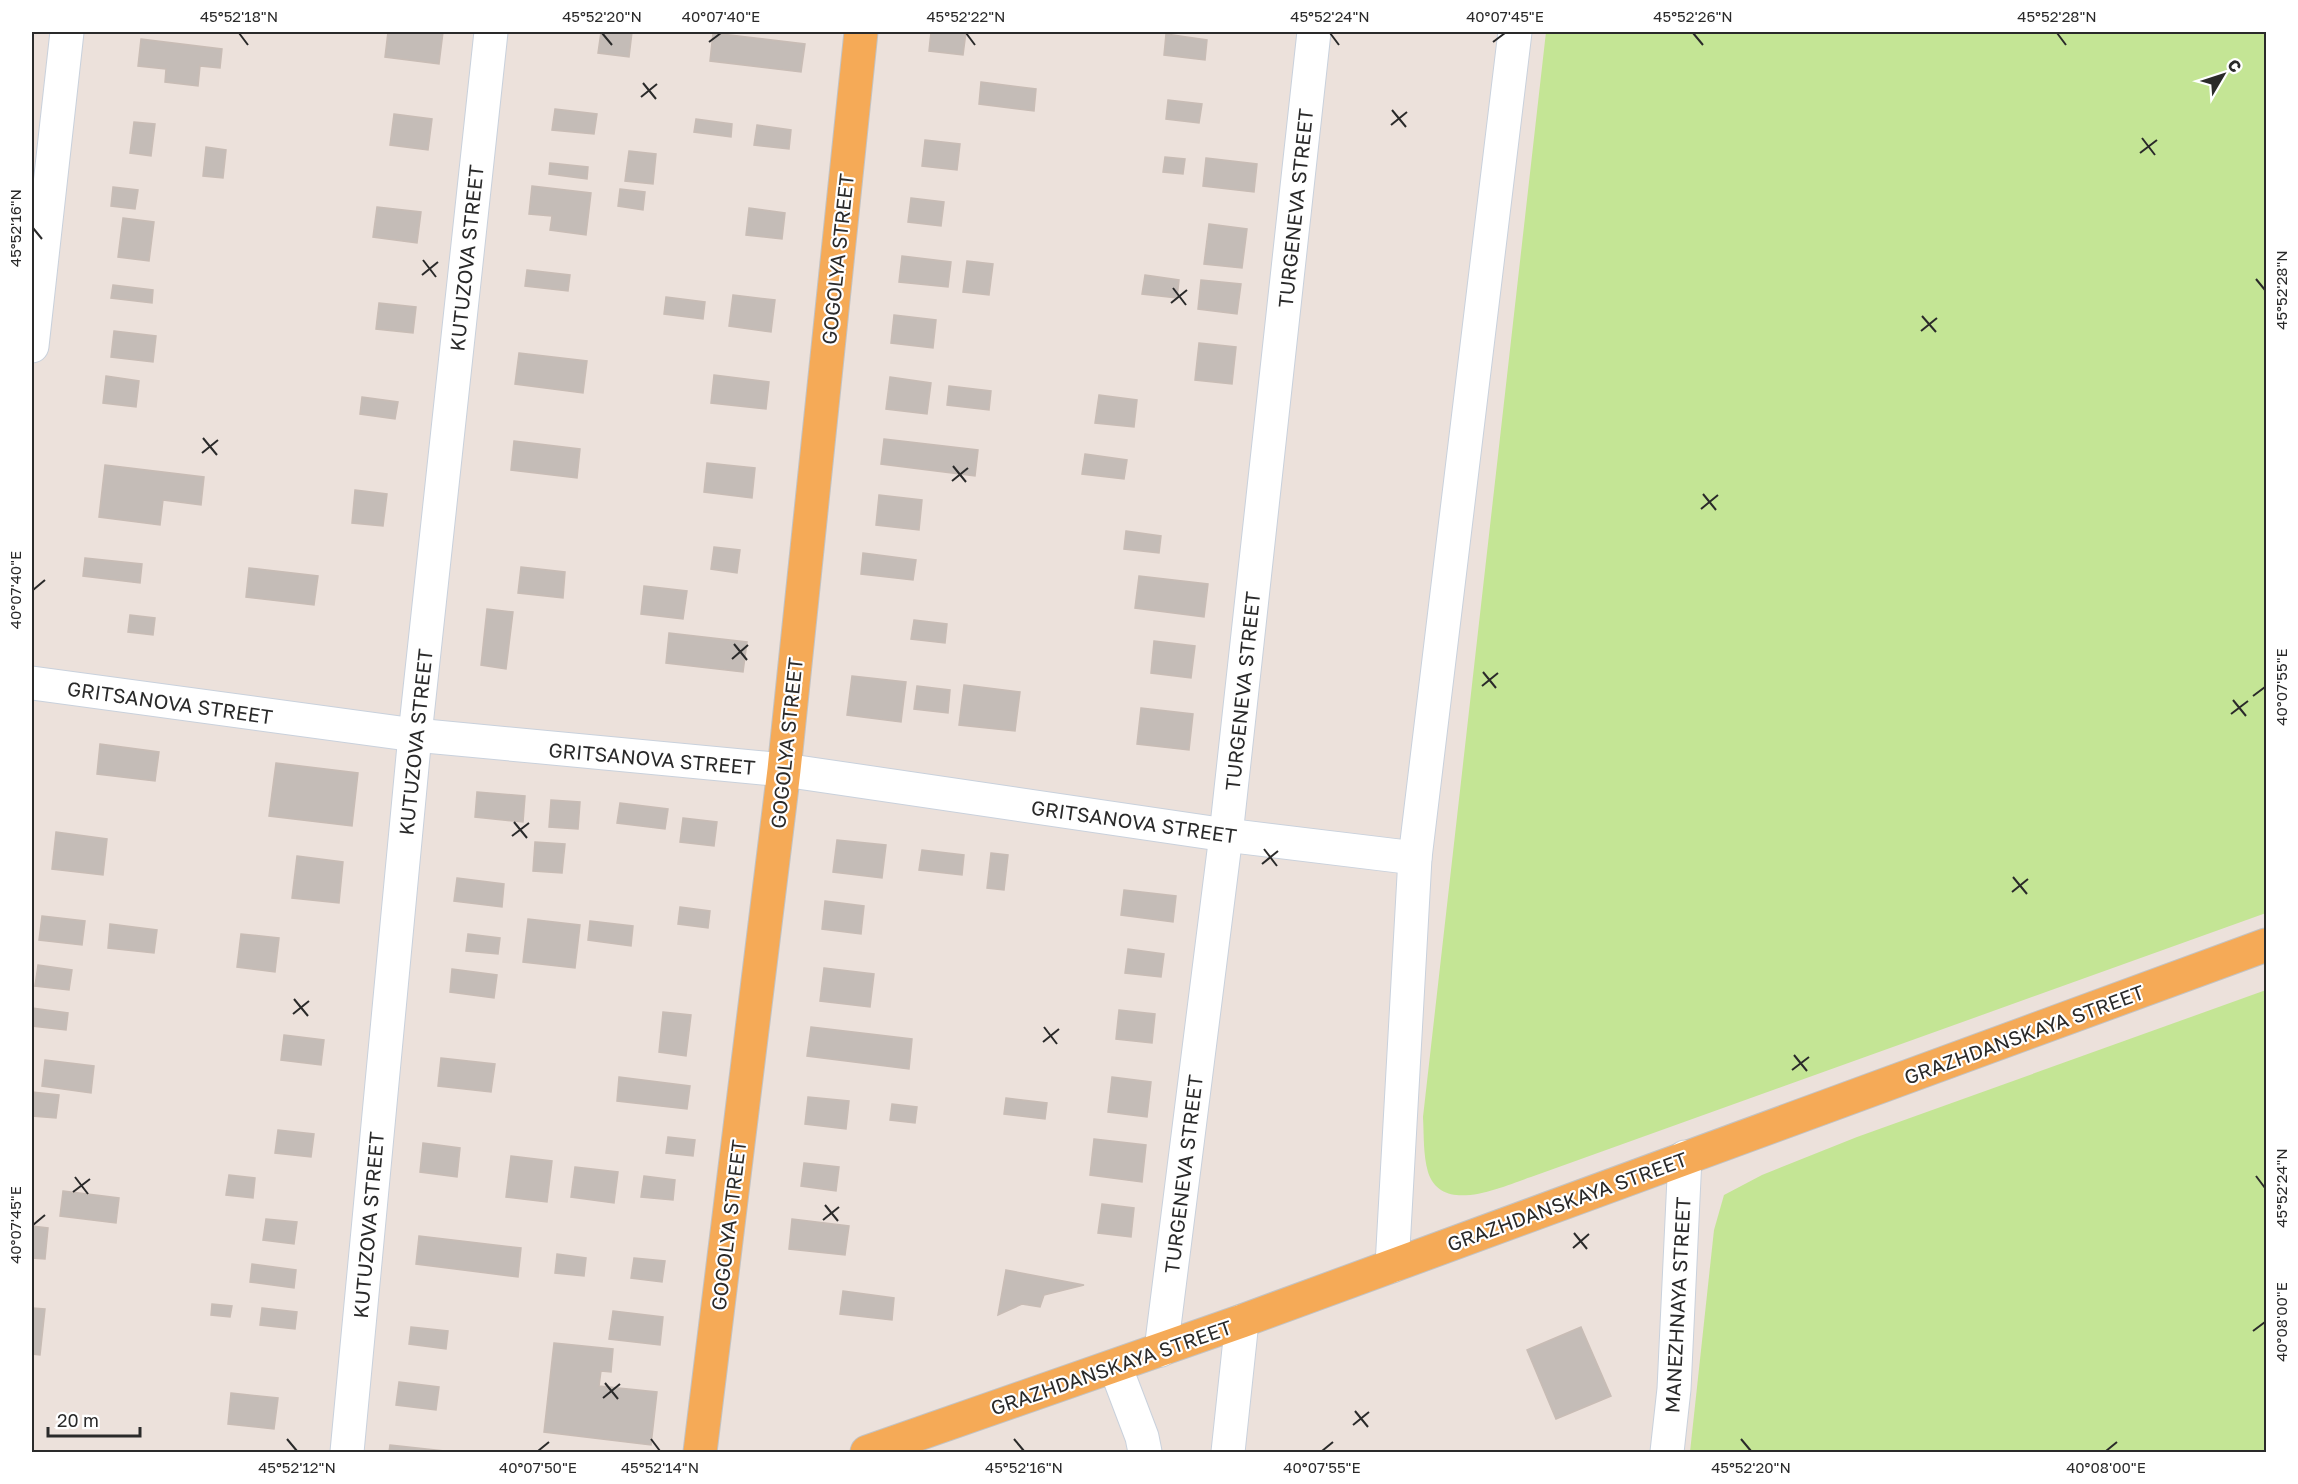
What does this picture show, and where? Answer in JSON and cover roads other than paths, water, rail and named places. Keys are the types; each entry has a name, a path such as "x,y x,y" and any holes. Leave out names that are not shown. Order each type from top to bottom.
{"main road":[{"name":"GOGOLYA STREET","path":"700,1452 784,770 861,32"},
{"name":"GRAZHDANSKAYA STREET","path":"867,1452 1242,1322 1684,1157 2266,945"}],"street":[{"path":"32,346 67,32"},
{"name":"KUTUZOVA STREET","path":"347,1452 415,735 491,32"},
{"name":"TURGENEVA STREET","path":"1161,1350 1226,835 1314,32"},
{"path":"1392,1266 1415,858 1515,32"},
{"name":"GRITSANOVA STREET","path":"32,683 415,735 784,770 1226,835 1415,858"},
{"name":"MANEZHNAYA STREET","path":"1667,1452 1674,1389 1684,1157"},
{"path":"1228,1452 1242,1322"},
{"path":"1115,1366 1146,1452"}]}
